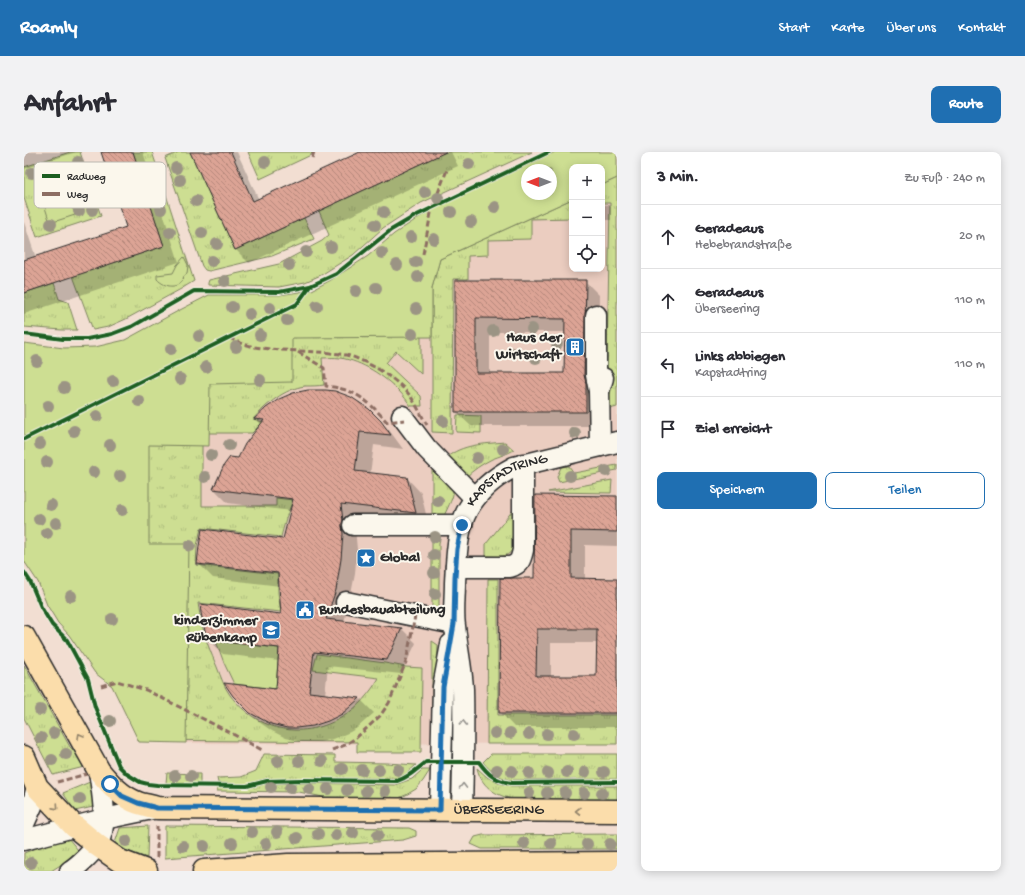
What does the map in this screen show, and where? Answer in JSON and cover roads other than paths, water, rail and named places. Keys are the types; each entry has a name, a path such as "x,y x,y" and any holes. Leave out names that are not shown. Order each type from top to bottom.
{"main road":[{"path":"24,637 99,771 122,796 138,803 157,808"},
{"path":"24,757 37,787 74,826 120,861 146,871"},
{"name":"ÜBERSEERING","path":"157,808 617,811"},
{"path":"204,871 288,864 461,867 617,863"}],"street":[{"path":"596,315 596,375 601,383 609,444"},
{"path":"402,416 431,454 475,498"},
{"name":"KAPSTADTRING","path":"440,810 443,687 454,624 457,549 467,510 475,498 488,484 514,466 609,444"},
{"path":"456,567 510,567 516,565 520,561 523,550 523,464"},
{"path":"353,525 462,525"},
{"path":"346,602 454,624"},
{"name":"KAPSTADTRING","path":"454,624 462,687 462,810"},
{"path":"70,871 79,865 97,845 101,833 104,819 99,771"},
{"path":"24,824 32,806 37,787"},
{"name":"ÜBERSEERING","path":"24,840 74,826 157,808"}],"place":[{"name":"Haus der Wirtschaft","path":"575,347"},
{"name":"Global","path":"366,558"},
{"name":"Bundesbauabteilung","path":"305,610"},
{"name":"kinderzimmer Rübenkamp","path":"271,630"}]}
